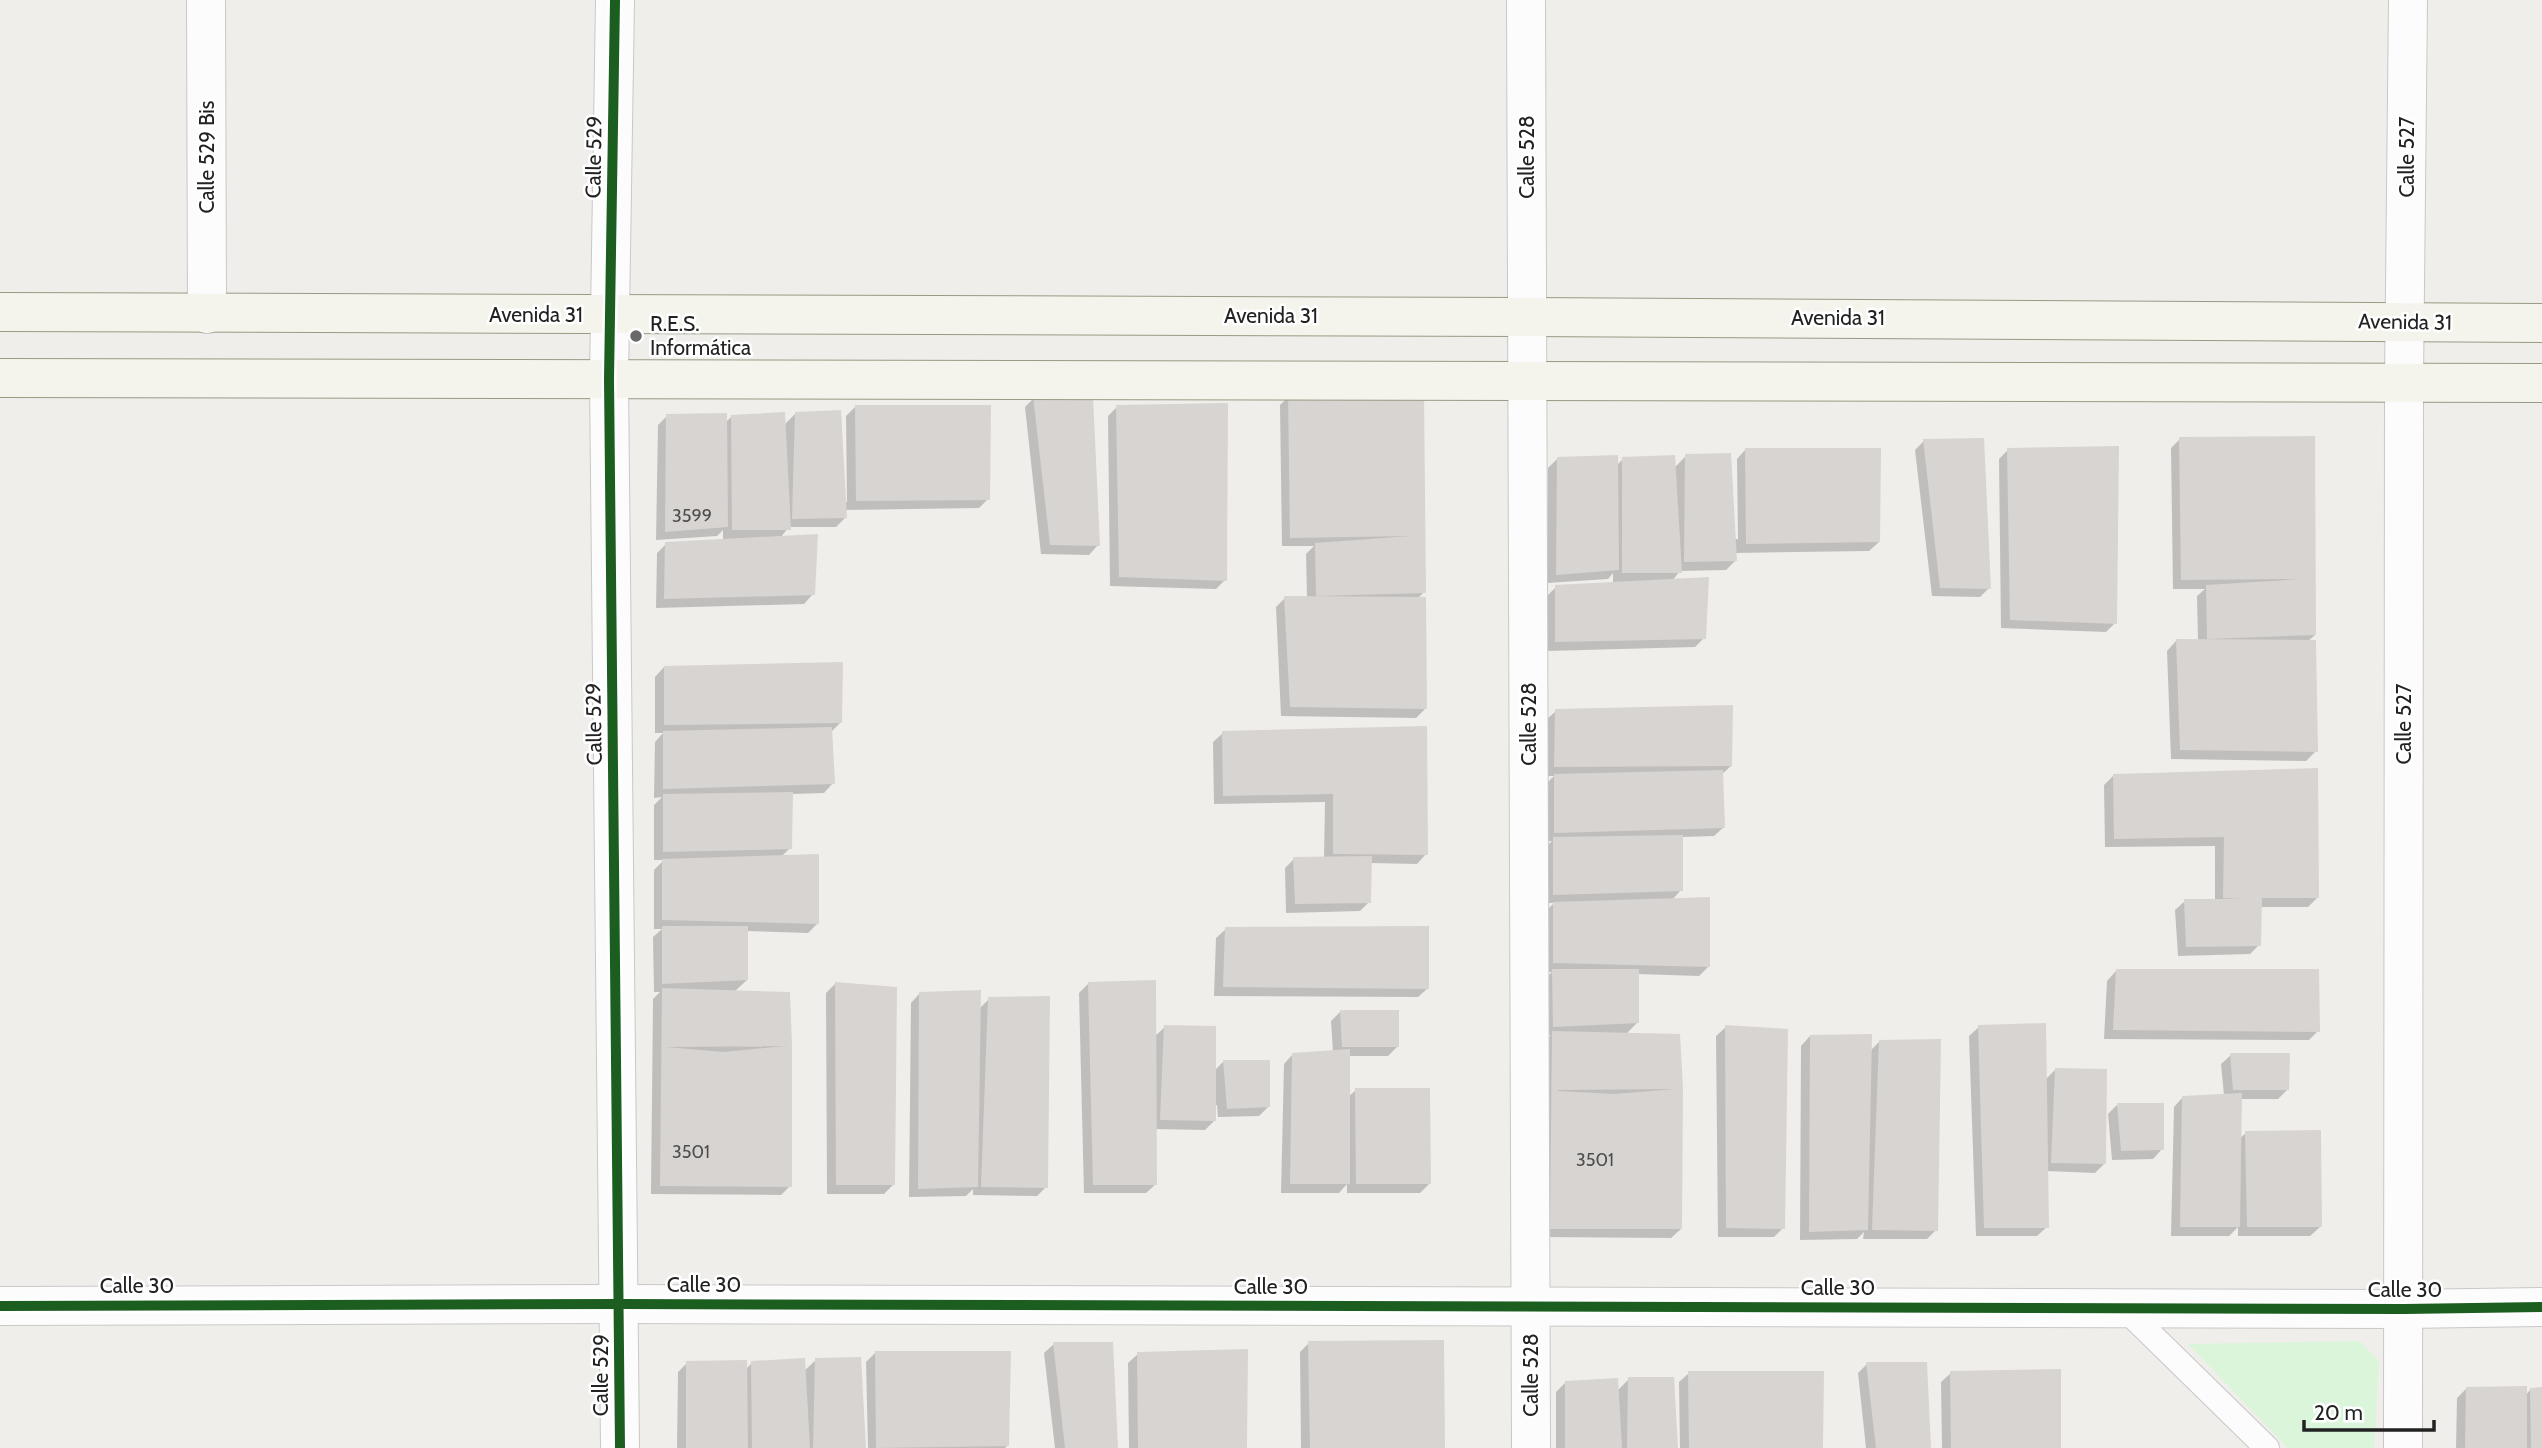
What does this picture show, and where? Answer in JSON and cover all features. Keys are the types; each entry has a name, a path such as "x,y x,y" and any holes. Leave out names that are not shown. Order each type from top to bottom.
{"main road":[{"name":"Avenida 31","path":"0,312 2542,323"},
{"path":"0,378 2542,383"}],"street":[{"name":"Calle 529 Bis","path":"206,0 207,314"},
{"name":"Calle 529","path":"615,0 609,379 621,1304 620,1448"},
{"name":"Calle 528","path":"1527,0 1531,1448"},
{"name":"Calle 527","path":"2403,1448 2404,382 2408,0"},
{"name":"Calle 30","path":"0,1306 621,1304 2404,1309 2542,1307"}],"lane":[{"path":"2124,1308 2267,1448"}],"green space":[{"path":"2360,1341 2379,1361 2374,1448 2288,1448 2188,1344"}],"building":[{"path":"1424,393 1426,593 1316,596 1315,543 1411,536 1290,538 1288,394"},
{"path":"1033,396 1093,396 1100,546 1050,545"},
{"path":"1228,403 1227,581 1119,577 1116,405"},
{"path":"855,405 991,405 990,500 856,501"},
{"path":"841,410 847,518 792,519 795,412"},
{"path":"785,412 791,530 732,530 731,415"},
{"path":"727,413 728,527 665,532 666,414"},
{"path":"2315,436 2316,635 2207,639 2206,585 2302,579 2181,580 2179,437"},
{"path":"1984,438 1991,589 1940,588 1923,439"},
{"path":"2119,446 2117,624 2010,620 2007,448"},
{"path":"1745,448 1881,448 1880,542 1746,544"},
{"path":"1731,453 1737,561 1684,562 1685,454"},
{"path":"1618,455 1619,570 1556,575 1557,457"},
{"path":"1675,455 1682,573 1622,573 1622,457"},
{"path":"818,534 815,595 664,599 665,542"},
{"path":"1709,577 1706,639 1555,642 1555,585"},
{"path":"1284,596 1426,597 1427,709 1290,707"},
{"path":"2176,639 2316,640 2318,752 2180,750"},
{"path":"843,662 842,723 664,725 664,666"},
{"path":"1733,705 1732,766 1554,767 1555,709"},
{"path":"1427,726 1428,855 1333,854 1333,794 1223,796 1222,731"},
{"path":"832,727 835,784 663,789 663,731"},
{"path":"2318,768 2319,898 2262,898 2261,946 2186,947 2184,899 2242,899 2223,898 2224,837 2114,839 2113,774"},
{"path":"1723,770 1725,828 1554,833 1554,774"},
{"path":"793,792 792,849 663,852 663,794"},
{"path":"1683,835 1683,891 1553,895 1553,837"},
{"path":"819,854 819,924 662,920 662,859"},
{"path":"1372,856 1371,903 1295,904 1293,857"},
{"path":"1710,897 1710,967 1553,963 1553,902"},
{"path":"662,926 748,926 748,980 662,984"},
{"path":"1429,926 1429,989 1223,987 1225,927"},
{"path":"1552,969 1639,969 1639,1023 1553,1027"},
{"path":"2116,969 2319,969 2320,1032 2113,1030"},
{"path":"1156,980 1157,1185 1093,1185 1088,982"},
{"path":"835,982 897,987 895,1185 836,1185"},
{"path":"662,988 790,992 792,1187 660,1186","holes":["785,1046 723,1052 666,1047"]},
{"path":"981,990 978,1187 918,1189 919,992"},
{"path":"1050,996 1048,1188 981,1187 988,997"},
{"path":"1340,1010 1399,1010 1399,1047 1342,1047"},
{"path":"2046,1023 2049,1228 1984,1228 1978,1025"},
{"path":"1164,1025 1216,1026 1216,1121 1160,1120"},
{"path":"1725,1025 1788,1029 1785,1229 1726,1228"},
{"path":"1552,1031 1680,1034 1683,1089 1682,1229 1550,1229","holes":["1675,1089 1614,1094 1558,1090"]},
{"path":"1872,1034 1868,1230 1809,1232 1810,1035"},
{"path":"1941,1039 1938,1231 1872,1230 1879,1040"},
{"path":"1350,1049 1350,1184 1290,1184 1292,1053"},
{"path":"2230,1053 2290,1053 2289,1090 2233,1090"},
{"path":"1223,1060 1270,1060 1270,1107 1227,1109"},
{"path":"2055,1068 2107,1069 2106,1164 2051,1163"},
{"path":"1355,1088 1430,1088 1431,1184 1356,1184"},
{"path":"2242,1093 2240,1227 2180,1227 2182,1096"},
{"path":"2117,1103 2164,1103 2164,1150 2121,1151"},
{"path":"2321,1130 2322,1227 2247,1227 2245,1131"},
{"path":"1444,1340 1445,1448 1310,1448 1308,1341"},
{"path":"1053,1342 1113,1342 1118,1448 1065,1448"},
{"path":"1248,1349 1247,1448 1138,1448 1137,1352"},
{"path":"875,1351 1011,1351 1009,1446 876,1448"},
{"path":"861,1357 866,1448 813,1448 815,1358"},
{"path":"805,1358 810,1448 752,1448 751,1361"},
{"path":"747,1360 748,1448 686,1448 686,1361"},
{"path":"1866,1362 1927,1362 1931,1448 1876,1448"},
{"path":"2061,1369 2061,1448 1951,1448 1950,1371"},
{"path":"1688,1371 1824,1371 1823,1448 1689,1448"},
{"path":"1628,1377 1674,1377 1678,1448 1627,1448"},
{"path":"1618,1378 1622,1448 1565,1448 1565,1381"},
{"path":"2527,1386 2527,1448 2465,1448 2466,1387"},
{"path":"2542,1387 2542,1448 2531,1448 2530,1388"}],"cycle path":[{"path":"615,0 609,379 620,1448"},
{"path":"0,1306 621,1304 2404,1309 2542,1307"}],"place":[{"name":"R.E.S. Informática","path":"636,336"}]}
